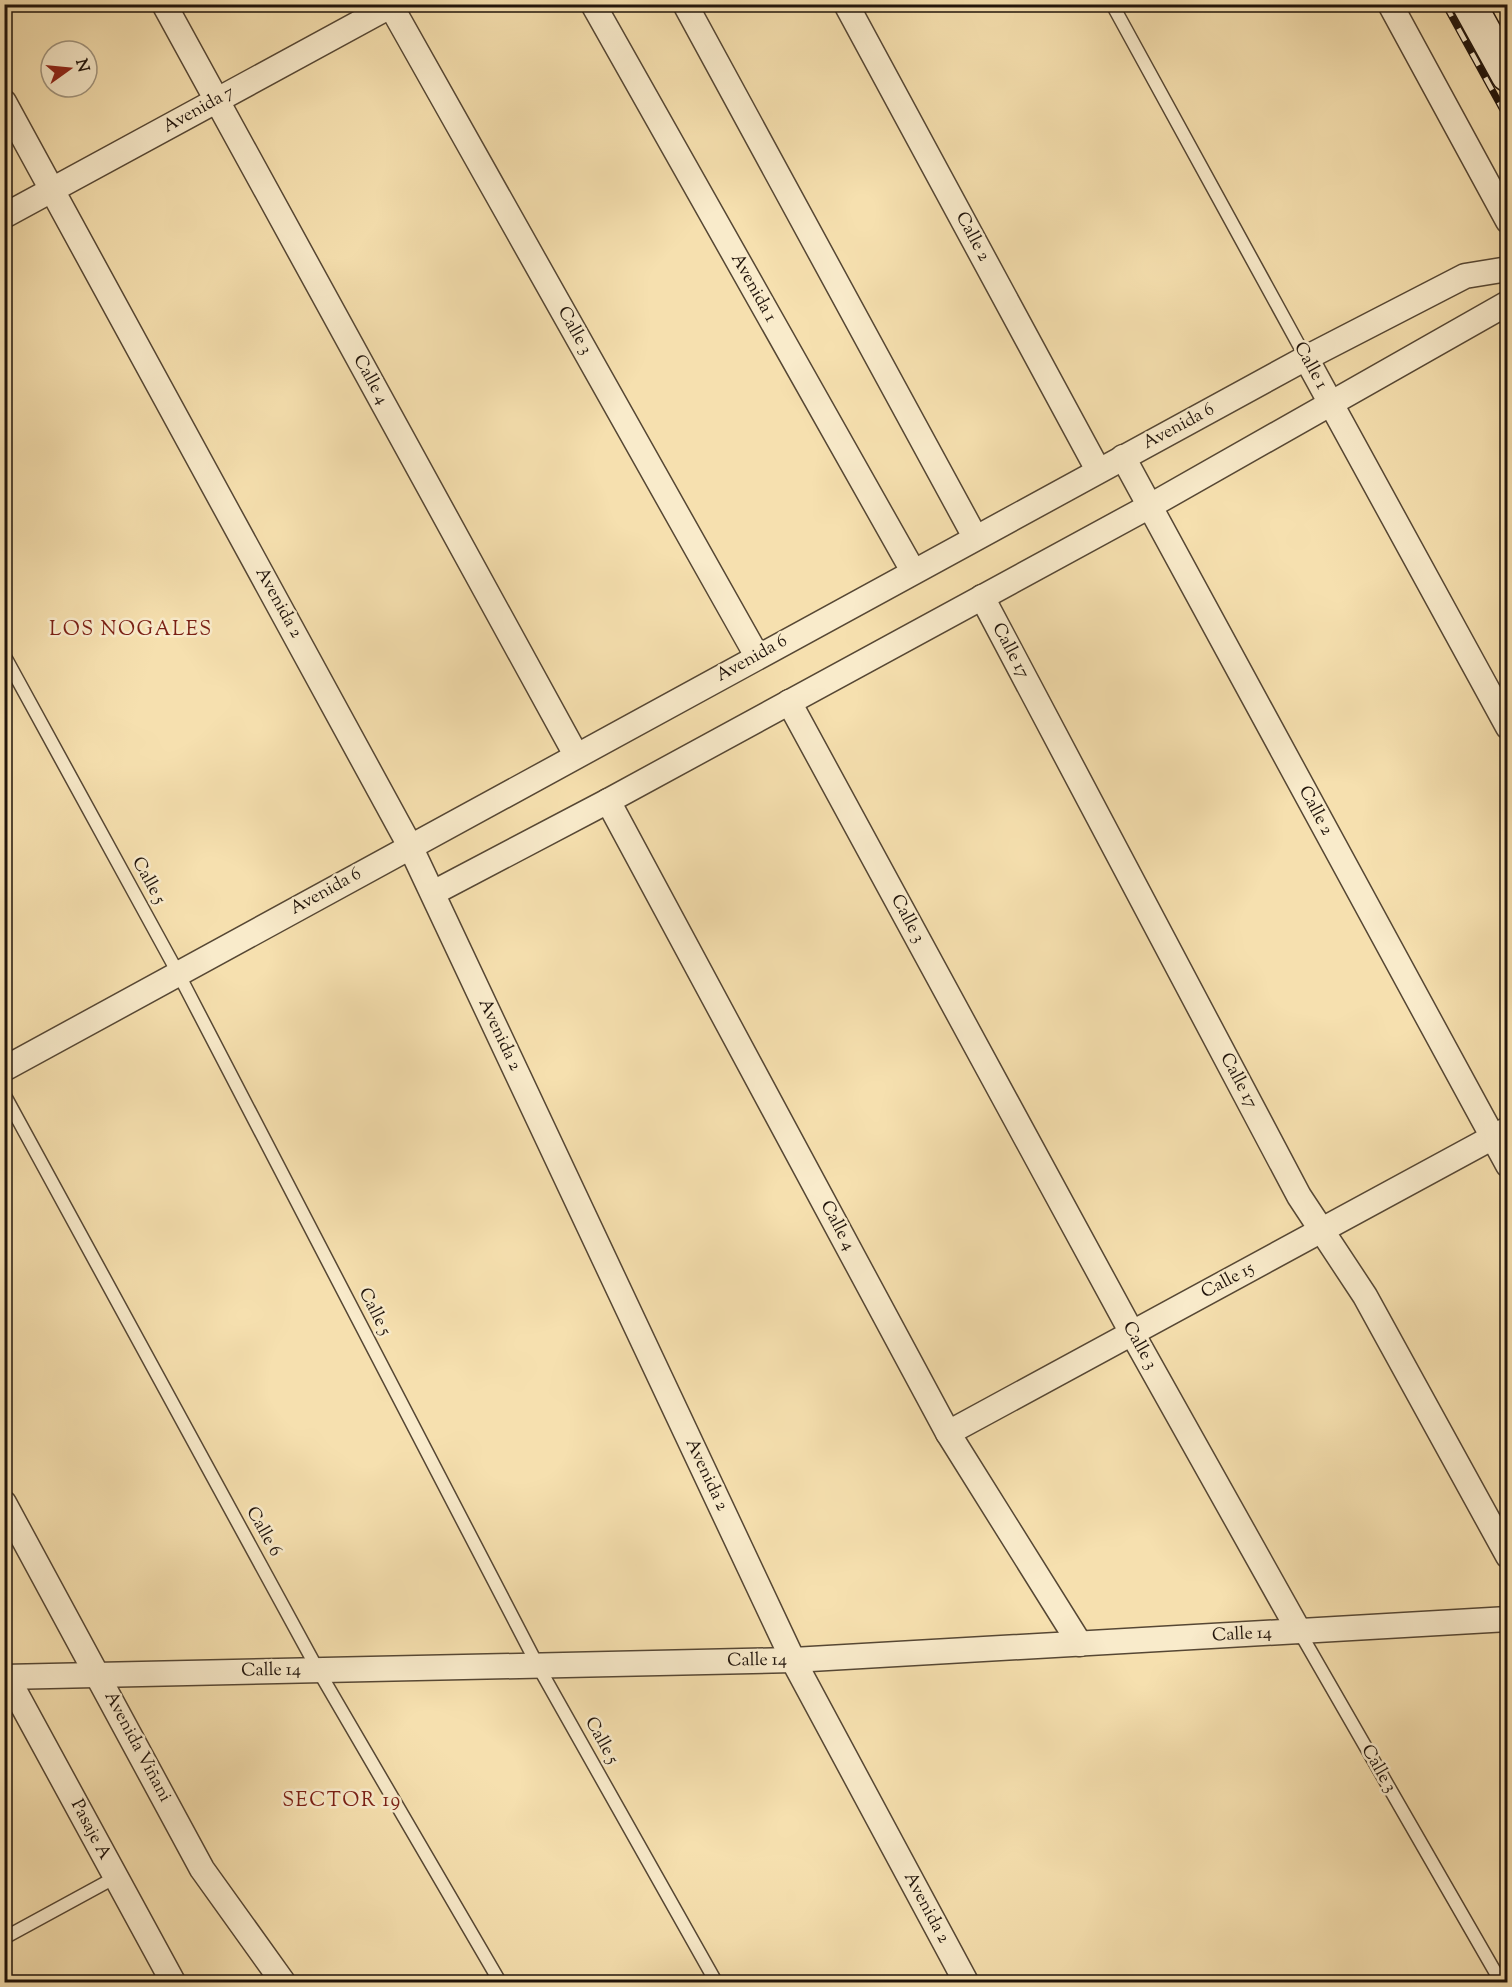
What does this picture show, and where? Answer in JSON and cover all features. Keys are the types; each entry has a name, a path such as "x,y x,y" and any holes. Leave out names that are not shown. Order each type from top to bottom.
{"main road":[{"path":"1469,4 1508,75"}],"street":[{"name":"Calle 4","path":"164,4 576,755"},
{"name":"Avenida 1","path":"593,4 913,571"},
{"path":"685,4 975,537"},
{"name":"Calle 2","path":"846,4 1098,471"},
{"path":"1390,4 1508,221"},
{"name":"Avenida 7","path":"4,216 217,100 358,13 392,5"},
{"name":"Calle 3","path":"392,5 757,656"},
{"name":"Avenida 2","path":"4,102 410,846 793,1660 966,1983"},
{"name":"Avenida 6","path":"4,1069 1306,358 1465,276 1508,269"},
{"path":"432,893 608,801 1150,506 1508,303"},
{"name":"Calle 1","path":"1306,358 1508,727"},
{"name":"Calle 2","path":"1123,457 1500,1133 1508,1165"},
{"name":"Calle 17","path":"982,597 1299,1196 1365,1296 1508,1556"},
{"name":"Calle 3","path":"789,702 1132,1333 1299,1631"},
{"name":"Calle 4","path":"608,801 948,1433 1080,1644"},
{"name":"Calle 15","path":"948,1433 1500,1133"},
{"name":"Avenida Viñani","path":"4,1503 202,1869 283,1983"},
{"name":"Calle 14","path":"6,1677 793,1660 1508,1619"},
{"name":"Pasaje A","path":"6,1677 173,1983"}],"lane":[{"name":"Calle 1","path":"1112,4 1306,358"},
{"name":"Calle 5","path":"4,655 178,973 538,1666 716,1983"},
{"name":"Calle 6","path":"4,1094 318,1670 500,1983"},
{"name":"Calle 3","path":"1299,1631 1501,1983"},
{"path":"4,1938 116,1877"}],"railway":[{"path":"1445,4 1508,119"}],"district":[{"name":"LOS NOGALES","path":"131,630"},
{"name":"SECTOR 19","path":"342,1801"}]}
